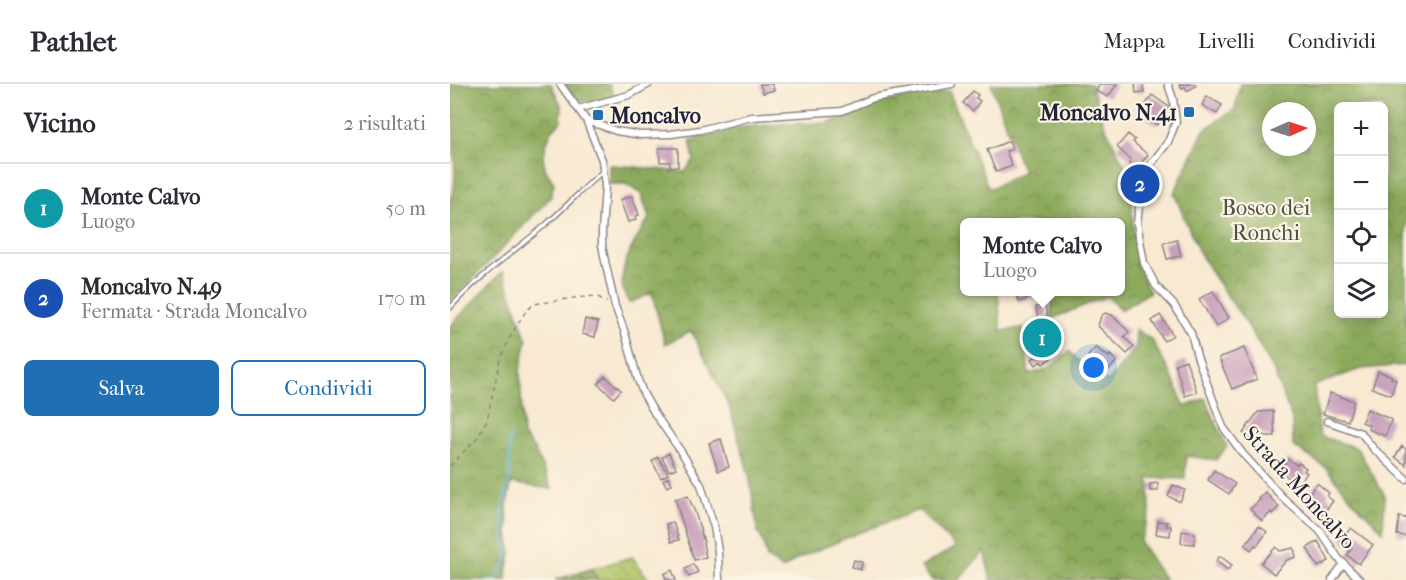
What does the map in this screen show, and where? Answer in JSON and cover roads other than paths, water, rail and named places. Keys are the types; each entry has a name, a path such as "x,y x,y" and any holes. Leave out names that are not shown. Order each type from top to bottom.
{"street":[{"path":"560,84 586,120 600,153 605,186 602,245 615,306 643,393 704,491 714,527 720,580"},
{"path":"578,109 629,95 649,84"},
{"path":"586,120 616,131 641,135 671,134 700,130 752,117 842,111 873,98 952,84"},
{"name":"Strada Moncalvo","path":"1168,84 1173,99 1176,122 1168,141 1151,164 1141,193 1137,223 1144,263 1156,286 1174,305 1191,333 1223,427 1243,454 1274,488 1320,531 1360,580"},
{"path":"1327,421 1361,433 1373,448 1406,479"},
{"path":"1332,580 1344,563"}],"lane":[{"path":"450,308 497,262 545,225 603,171"}],"waterway":[{"path":"493,580 497,578 505,565 508,550 503,533 503,508 510,472 509,440 512,436"}],"place":[{"name":"Moncalvo N.41","path":"1189,112"},
{"name":"Moncalvo","path":"598,115"},
{"name":"Moncalvo N.49","path":"1140,184"},
{"name":"Monte Calvo","path":"1042,338"}],"park label":[{"name":"Bosco dei Ronchi","path":"1266,220"}]}
